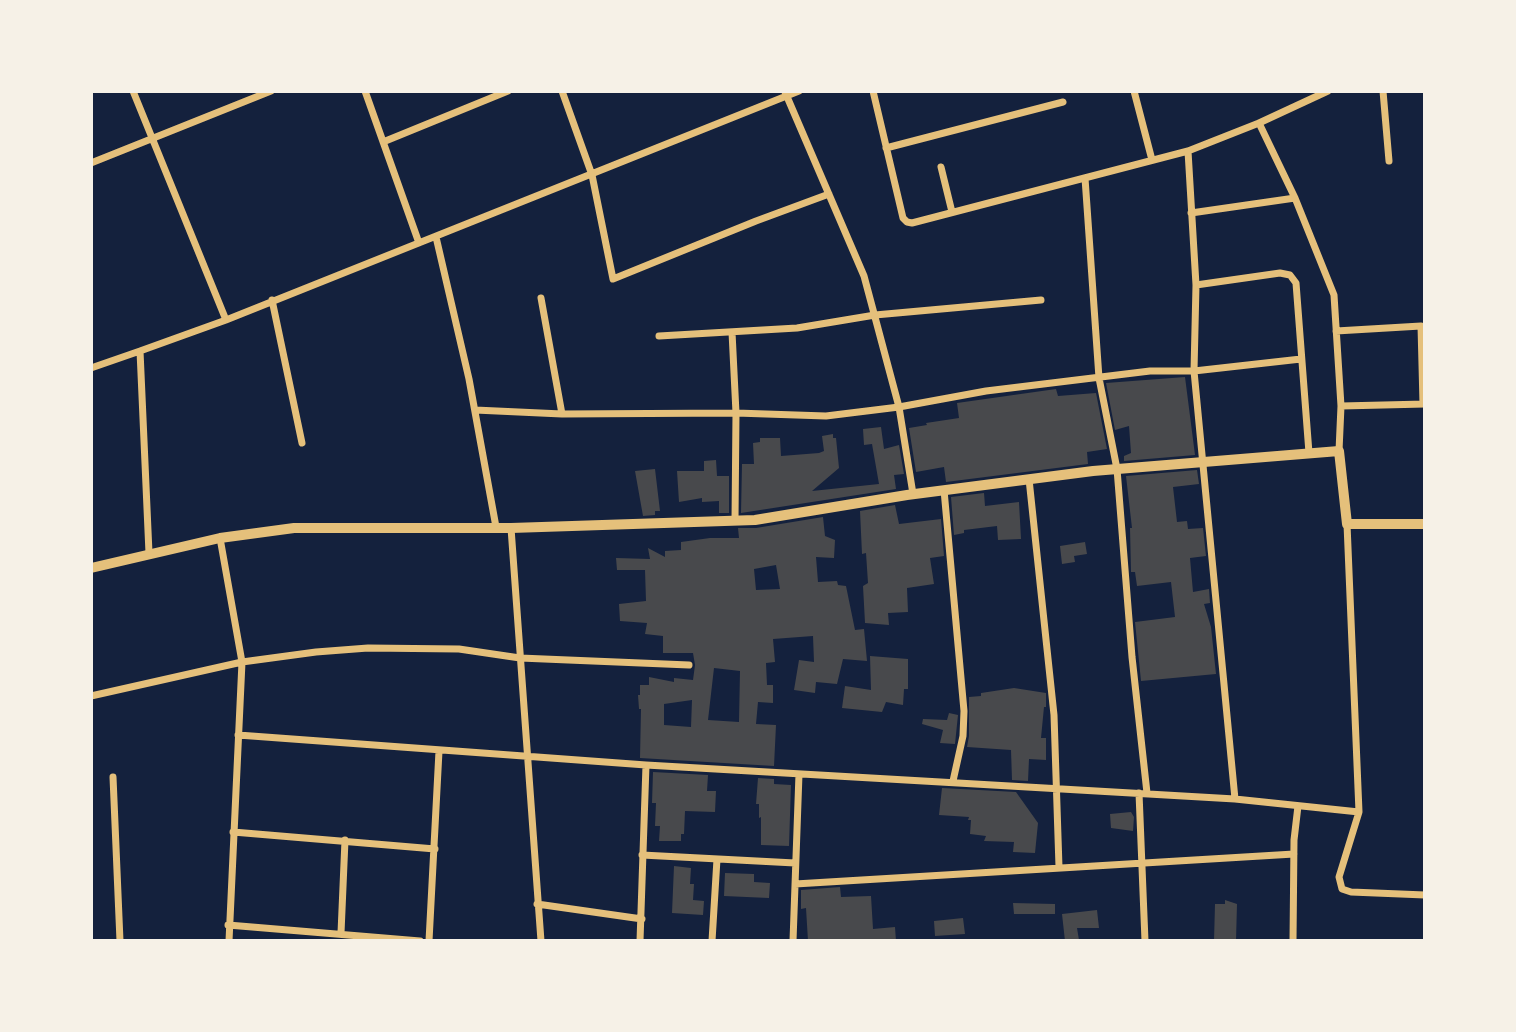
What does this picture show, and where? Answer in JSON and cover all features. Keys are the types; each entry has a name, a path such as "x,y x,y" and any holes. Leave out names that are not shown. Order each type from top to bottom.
{"street":[{"path":"133,91 226,320"},
{"path":"91,163 271,91"},
{"path":"365,91 419,243"},
{"path":"383,142 508,91"},
{"path":"562,91 592,176 613,279 829,194"},
{"path":"91,368 226,320 592,176 786,93 799,91"},
{"path":"873,91 903,218 907,222 1188,150 1259,123 1328,91"},
{"path":"1134,91 1152,160"},
{"path":"1383,91 1389,161"},
{"path":"786,93 864,276 899,407 913,494"},
{"path":"886,148 1063,102"},
{"path":"1259,123 1295,198 1334,295 1341,406 1339,451 1347,524 1359,812 1339,877 1342,889 1351,892 1425,895"},
{"path":"1188,150 1196,285 1194,371 1236,799"},
{"path":"941,167 952,212"},
{"path":"1085,178 1099,378 1117,469 1143,793 1145,941"},
{"path":"1191,214 1295,198"},
{"path":"436,237 475,410 496,527"},
{"path":"1196,285 1280,273 1290,275 1296,283 1309,453"},
{"path":"541,298 562,414"},
{"path":"272,300 302,443"},
{"path":"660,336 797,328 874,315 1041,300"},
{"path":"1336,331 1421,326 1424,404 1341,406"},
{"path":"732,332 736,413 735,520"},
{"path":"140,351 149,553"},
{"path":"475,410 562,414 736,413 826,416 1150,371 1194,371 1301,359"},
{"path":"91,568 220,538 294,528 512,528 755,520 913,494 1029,479 1339,451"},
{"path":"1029,479 1054,715 1059,867"},
{"path":"944,490 964,711 953,782"},
{"path":"1347,524 1425,524"},
{"path":"512,528 541,941"},
{"path":"220,538 243,662 229,941"},
{"path":"91,696 243,662 368,648 459,649 520,658 689,666"},
{"path":"238,735 646,765 1236,799 1359,812"},
{"path":"429,941 439,751"},
{"path":"640,941 646,765"},
{"path":"793,941 799,774"},
{"path":"113,777 120,941"},
{"path":"1293,941 1294,854 1298,806"},
{"path":"233,832 435,849"},
{"path":"341,933 345,840"},
{"path":"795,884 1294,854"},
{"path":"642,855 795,863"},
{"path":"712,941 717,859"},
{"path":"537,904 642,919"},
{"path":"228,925 420,941"}],"building":[{"path":"1185,377 1195,455 1124,461 1124,456 1131,453 1129,426 1115,430 1106,383"},
{"path":"1056,389 1058,396 1096,393 1107,449 1087,452 1088,464 946,482 944,467 916,472 909,428 959,418 957,403"},
{"path":"881,427 884,449 899,445 904,474 894,475 896,489 741,513 742,464 754,464 753,443 760,442 760,438 780,438 781,456 824,451 822,436 833,434 833,438 836,438 839,468 812,491 879,484 872,444 864,445 863,429"},
{"path":"716,460 717,476 729,476 729,513 719,513 719,501 702,502 702,498 679,502 677,471 704,471 704,461"},
{"path":"655,469 660,511 655,511 655,515 643,516 635,471"},
{"path":"1197,470 1199,484 1173,487 1177,522 1187,521 1188,529 1203,528 1206,556 1190,558 1193,592 1209,589 1210,603 1204,604 1211,627 1216,674 1141,681 1135,622 1175,617 1171,582 1137,586 1135,572 1131,572 1132,528 1126,476"},
{"path":"984,493 985,506 1019,502 1021,539 998,540 997,526 964,530 964,533 954,535 951,497"},
{"path":"895,505 899,524 941,519 944,556 930,558 934,584 907,588 908,612 888,613 889,625 865,623 863,586 868,583 866,553 862,554 860,511"},
{"path":"823,517 825,536 835,540 834,558 816,557 818,582 837,581 838,585 846,586 855,630 864,629 867,661 843,659 837,684 816,682 815,693 794,690 799,660 814,662 813,636 773,639 775,662 766,663 767,685 773,685 773,703 758,702 756,724 776,725 774,766 640,758 640,685 649,685 649,677 674,682 674,678 693,680 695,665 693,653 663,653 663,636 645,634 647,623 620,621 619,604 646,601 645,570 617,570 616,558 650,559 648,548 665,557 665,551 681,550 681,542 739,538 738,528 756,528","holes":["776,565 780,589 756,590 754,569","714,668 740,671 739,722 708,720","692,700 691,727 664,725 664,704"]},
{"path":"1085,542 1087,554 1074,556 1075,562 1062,564 1060,546"},
{"path":"870,656 908,659 908,689 904,689 903,705 886,702 882,712 842,708 845,686 871,690"},
{"path":"1014,688 1046,693 1041,738 1046,738 1046,760 1029,759 1028,781 1012,780 1011,750 967,747 969,697"},
{"path":"949,713 958,715 955,744 940,743 943,730 922,724 923,719 947,720"},
{"path":"653,772 708,775 707,791 716,791 715,812 685,811 681,841 659,841 660,826 655,826 656,803 652,803"},
{"path":"758,778 774,779 774,784 791,785 789,846 761,845 761,817 759,818 759,804 756,804"},
{"path":"942,788 1016,792 1038,823 1035,853 1013,852 1014,842 984,841 986,836 970,834 969,817 939,815"},
{"path":"1131,812 1134,817 1133,831 1111,828 1110,814"},
{"path":"674,866 691,868 693,900 704,901 703,915 672,913"},
{"path":"725,873 754,874 754,882 770,883 769,898 724,896"},
{"path":"840,887 841,897 871,896 873,929 895,927 896,941 808,941 806,908 801,909 801,890"},
{"path":"1225,900 1237,904 1236,941 1214,941 1215,904 1225,904"},
{"path":"1013,903 1055,904 1055,914 1014,914"},
{"path":"1097,910 1099,928 1077,928 1079,940 1065,941 1062,914"},
{"path":"963,918 965,934 935,936 934,921"}]}
